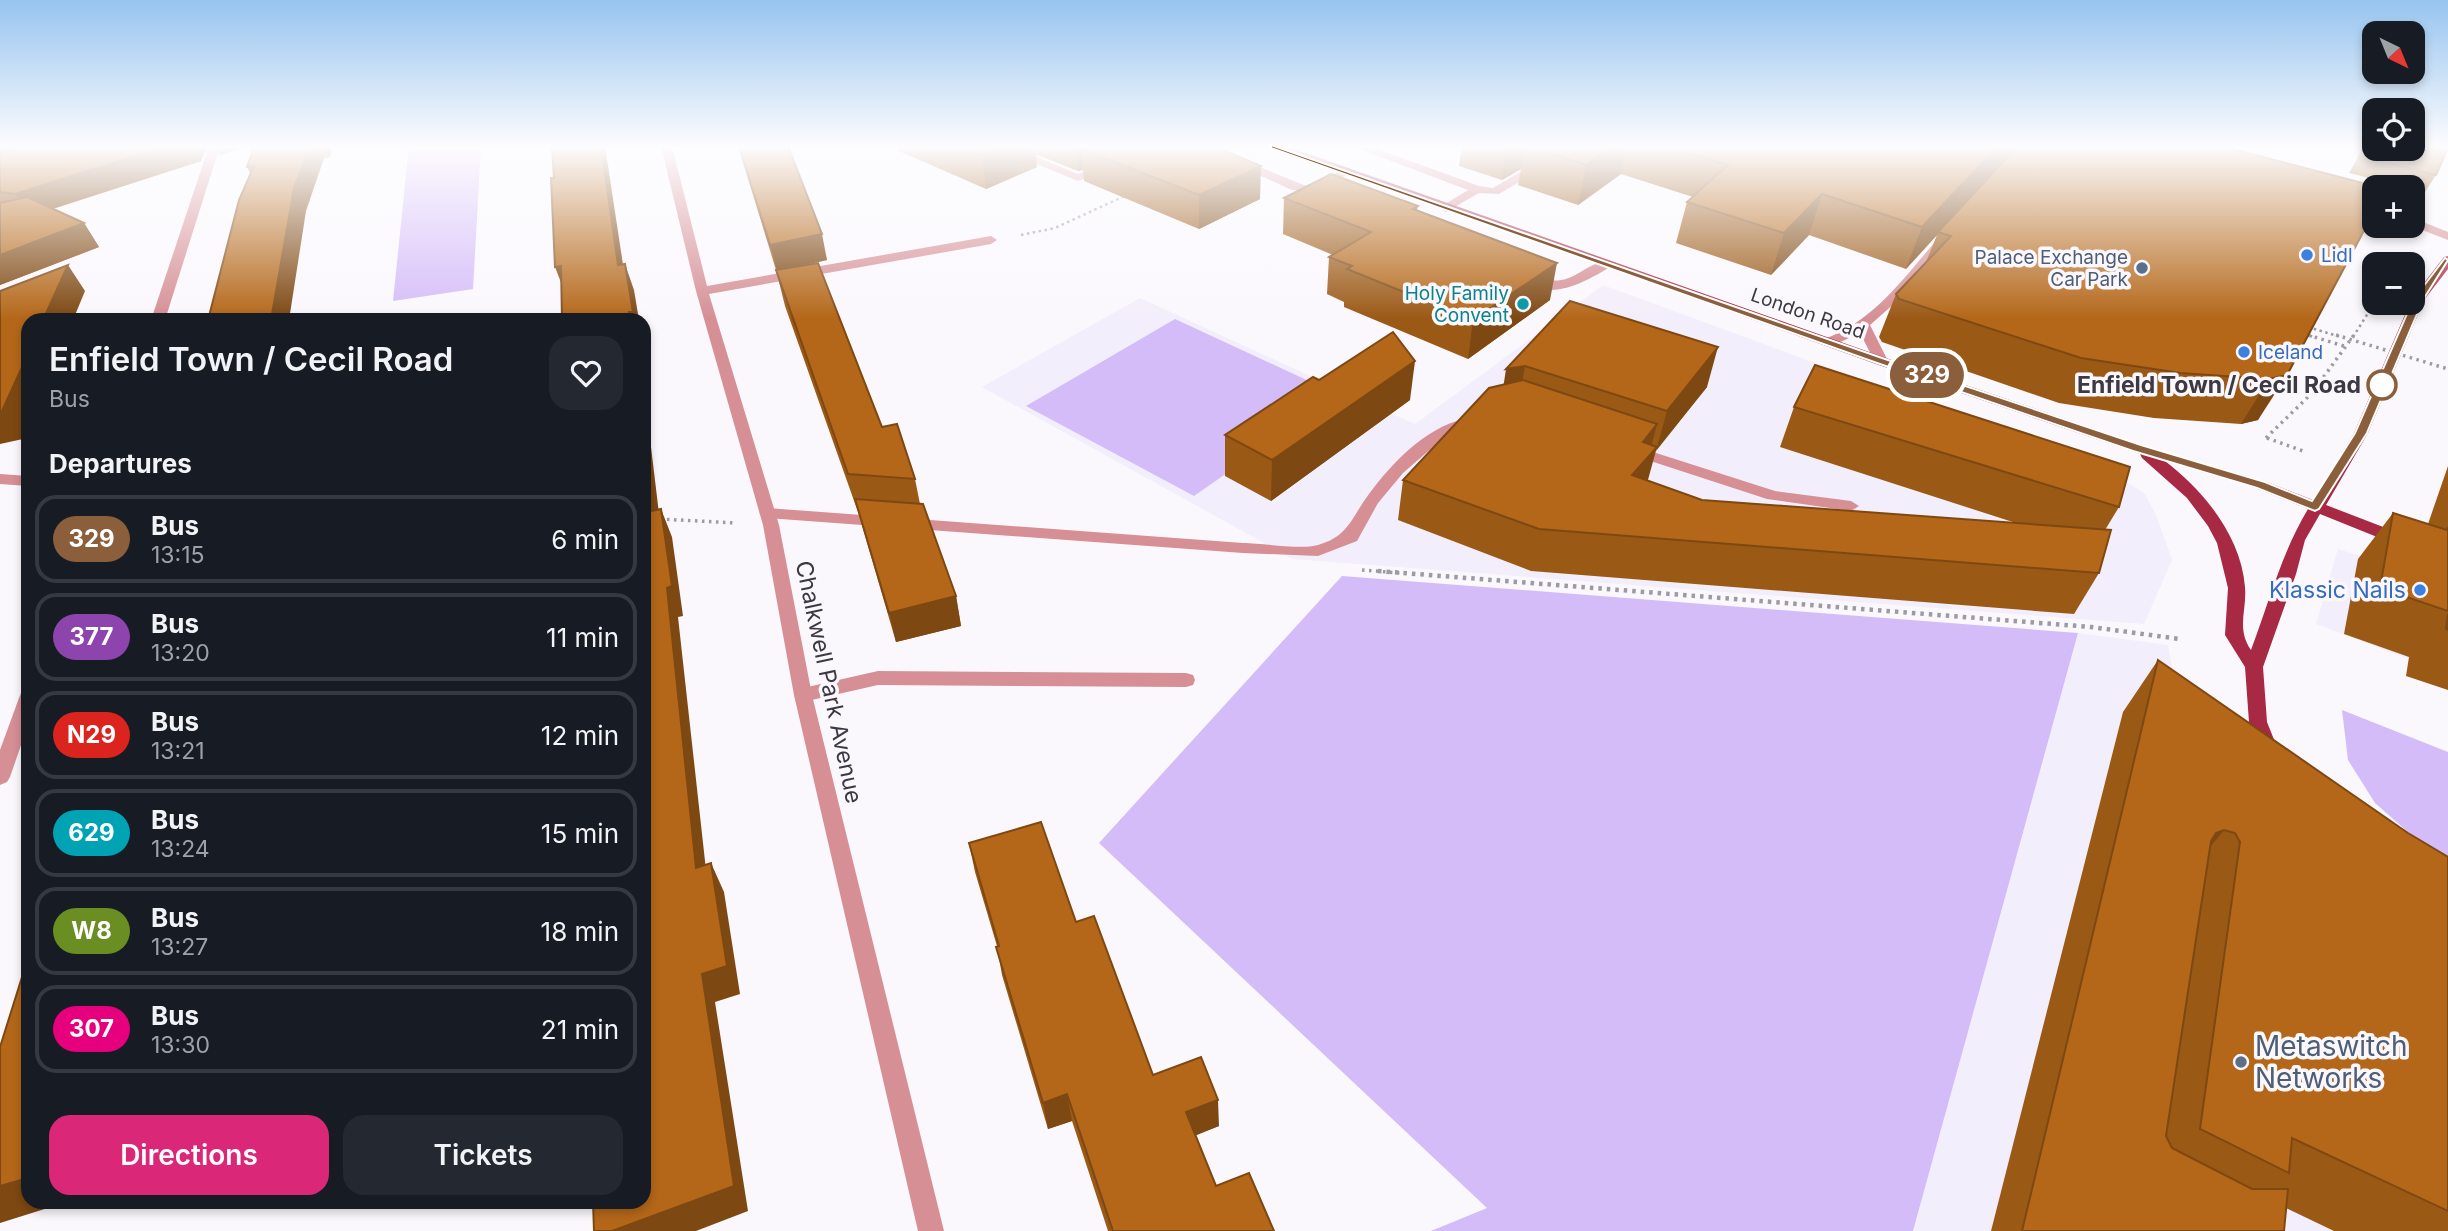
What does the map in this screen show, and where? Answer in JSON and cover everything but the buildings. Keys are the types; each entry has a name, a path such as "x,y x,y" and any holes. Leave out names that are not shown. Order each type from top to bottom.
{"main road":[{"name":"London Road","path":"1433,203 1881,361 2137,448 2250,481 2409,543"},
{"path":"2253,667 2288,573 2297,540 2361,433 2418,300 2448,260"},
{"path":"2137,448 2169,471 2196,496 2210,515 2231,556 2237,586 2233,632 2253,667 2258,722 2275,770"}],"street":[{"path":"160,313 196,203"},
{"name":"Chalkwell Park Avenue","path":"680,203 702,292 769,519 803,695 931,1231"},
{"path":"1446,208 1453,203"},
{"path":"1829,342 1846,337 1864,326 1956,226"},
{"path":"2425,227 2448,236"},
{"path":"702,292 991,240"},
{"path":"1525,278 1549,287 1574,283 1606,264"},
{"path":"1864,326 1881,361"},
{"path":"769,519 1318,551 1351,537 1367,504 1405,461 1460,425 1482,417"},
{"path":"1620,447 1744,489 1773,496 1851,506"},
{"path":"0,479 21,480"},
{"path":"803,695 878,678 1186,680"},
{"path":"0,777 21,718"}],"path":[{"path":"991,240 1055,229 1110,203"},
{"path":"2303,451 2266,438 2284,425 2347,347 2367,315"},
{"path":"2306,326 2448,369"},
{"path":"2300,332 2347,347"},
{"path":"657,519 769,519"},
{"path":"1361,570 2091,627 2180,639"}],"shaded area":[{"path":"403,203 478,203 473,289 393,301"},
{"path":"1603,285 2107,470 2145,494 2157,517 2172,560 2144,624 1293,559 982,387 1140,298 1415,424"},
{"path":"1175,319 1339,395 1194,496 1026,406"},
{"path":"2338,549 2448,583 2448,674 2316,624"},
{"path":"1342,576 2078,633 1913,1231 1431,1231 1487,1208 1099,843"},
{"name":"Metaswitch Networks","path":"2078,633 2168,645 2176,689 2448,1231 1913,1231"},
{"path":"2342,710 2448,752 2448,862 2425,847 2375,803 2348,760"}],"bus line":[{"name":"329","path":"1435,203 1881,361 2137,448 2261,485 2315,507 2361,433 2418,300 2448,260"}],"place":[{"name":"Lidl","path":"2307,255"},
{"name":"Palace Exchange Car Park","path":"2142,268"},
{"name":"Holy Family Convent","path":"1523,304"},
{"name":"Iceland","path":"2244,352"},
{"name":"Enfield Town / Cecil Road","path":"2382,385"},
{"name":"Klassic Nails","path":"2420,590"},
{"name":"Metaswitch Networks","path":"2241,1062"}]}
